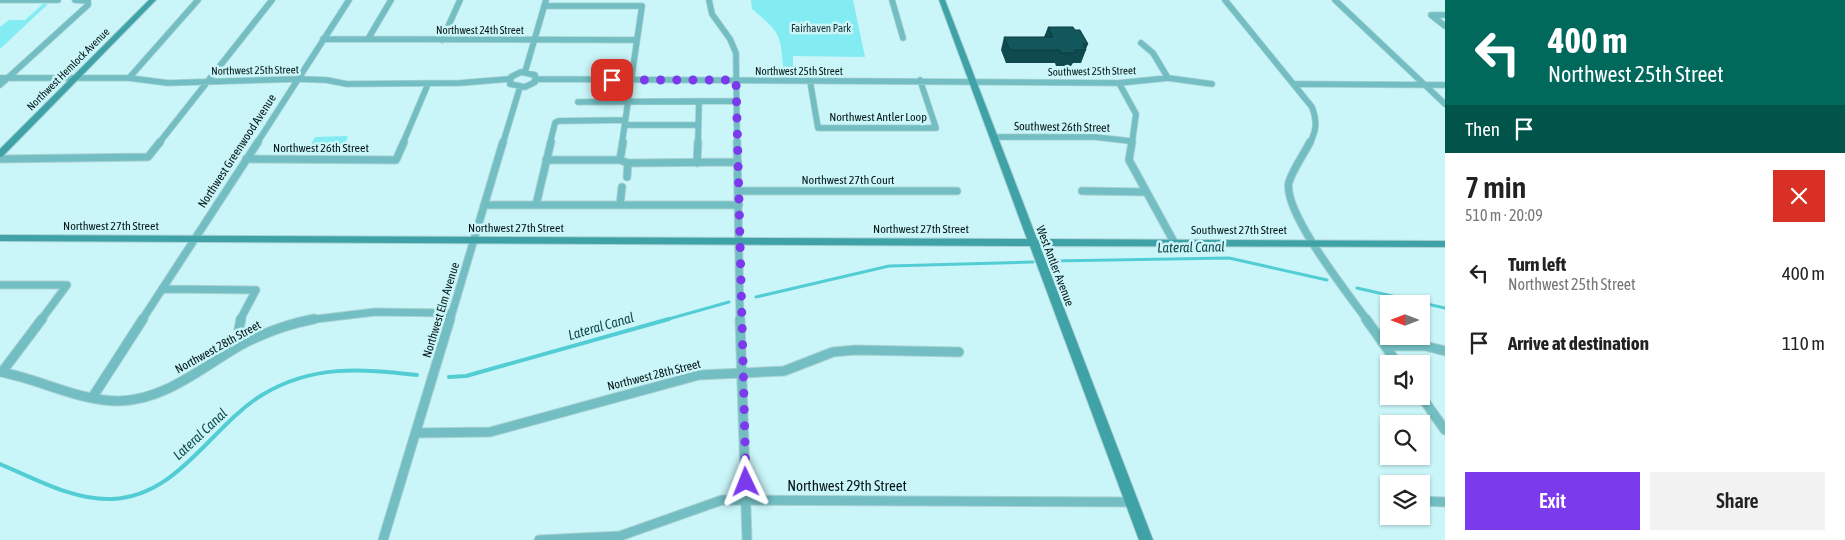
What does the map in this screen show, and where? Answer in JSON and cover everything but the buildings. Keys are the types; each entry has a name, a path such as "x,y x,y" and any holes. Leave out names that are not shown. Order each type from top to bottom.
{"street":[{"path":"0,0 58,0"},
{"path":"0,85 83,10 88,1 75,0"},
{"name":"Northwest Hemlock Avenue","path":"0,154 153,0"},
{"path":"129,78 198,0"},
{"path":"0,159 148,157 272,0"},
{"name":"Northwest Greenwood Avenue","path":"92,398 348,0"},
{"path":"368,40 391,0"},
{"path":"442,40 460,0"},
{"path":"525,72 546,0"},
{"path":"709,0 712,15 734,45 737,101 738,241 747,540"},
{"path":"892,0 903,38"},
{"name":"West Antler Avenue","path":"942,0 1146,540"},
{"path":"1225,0 1312,107 1316,119 1316,131 1289,183 1291,204 1313,243 1392,355"},
{"path":"1334,0 1445,104"},
{"path":"544,6 642,6 620,160"},
{"path":"1445,15 1431,15 1445,26"},
{"name":"Northwest 24th Street","path":"323,39 637,40"},
{"path":"1141,43 1153,53 1168,78"},
{"path":"525,72 532,73 537,79 533,84 520,87 513,86 510,79 517,73 525,72"},
{"name":"Northwest 25th Street","path":"0,78 129,78 168,83 209,80 298,79 326,80 347,84 428,84 510,79"},
{"name":"Southwest 25th Street","path":"972,81 1119,83 1168,78 1212,84"},
{"name":"Northwest 25th Street","path":"537,79 972,81"},
{"name":"Northwest Antler Loop","path":"810,81 818,128 936,128 920,80"},
{"path":"1119,83 1136,114 1136,122 1130,141 1129,160 1174,242"},
{"name":"Northwest 26th Street","path":"246,159 396,160 428,84"},
{"path":"1295,84 1445,85"},
{"name":"Northwest Elm Avenue","path":"383,540 520,87"},
{"path":"697,163 699,101"},
{"path":"578,102 737,101"},
{"path":"536,205 555,123 558,121 698,125"},
{"name":"Southwest 26th Street","path":"994,137 1095,137 1130,141"},
{"path":"546,160 620,160 628,163 738,162"},
{"path":"626,178 628,163"},
{"path":"620,205 622,187"},
{"name":"Northwest 27th Court","path":"739,191 957,191"},
{"path":"1082,192 1146,192"},
{"path":"484,205 739,205"},
{"name":"Northwest 27th Street","path":"0,238 1033,242"},
{"name":"Southwest 27th Street","path":"1033,242 1445,244"},
{"path":"0,285 67,285 1,372"},
{"path":"162,289 256,290 239,322 238,333 243,344"},
{"name":"Northwest 28th Street","path":"1,372 22,376 92,398 121,401 137,399 162,391 243,344 287,326 314,318 379,310 452,313"},
{"path":"1386,346 1425,346 1445,351"},
{"name":"Northwest 28th Street","path":"416,433 490,432 699,375 784,371 832,352 854,350 959,352"},
{"path":"1427,405 1445,430"},
{"name":"Northwest 29th Street","path":"539,540 564,536 597,539 619,537 697,506 722,500 1132,502"},
{"path":"1430,502 1445,502"}],"green space":[{"name":"Fairhaven Park","path":"751,0 853,0 865,57 793,56 793,75 784,75 782,51 778,37 770,25 752,9"},
{"path":"43,4 48,4 0,49 0,27 9,20 25,20"},
{"path":"315,137 348,137 340,152 307,152"}],"waterway":[{"name":"Lateral Canal","path":"1052,261 1229,258 1327,280"},
{"name":"Lateral Canal","path":"756,297 889,266 1033,262"},
{"name":"Lateral Canal","path":"1357,288 1445,308"},
{"name":"Lateral Canal","path":"665,320 729,302"},
{"name":"Lateral Canal","path":"449,377 466,376 669,319"},
{"name":"Lateral Canal","path":"0,464 55,488 83,496 112,499 136,495 156,486 175,473 243,409 262,395 281,385 319,373 338,371 376,371 417,375"}],"route":[{"path":"612,80 736,80 739,191 738,241 746,482"}]}
